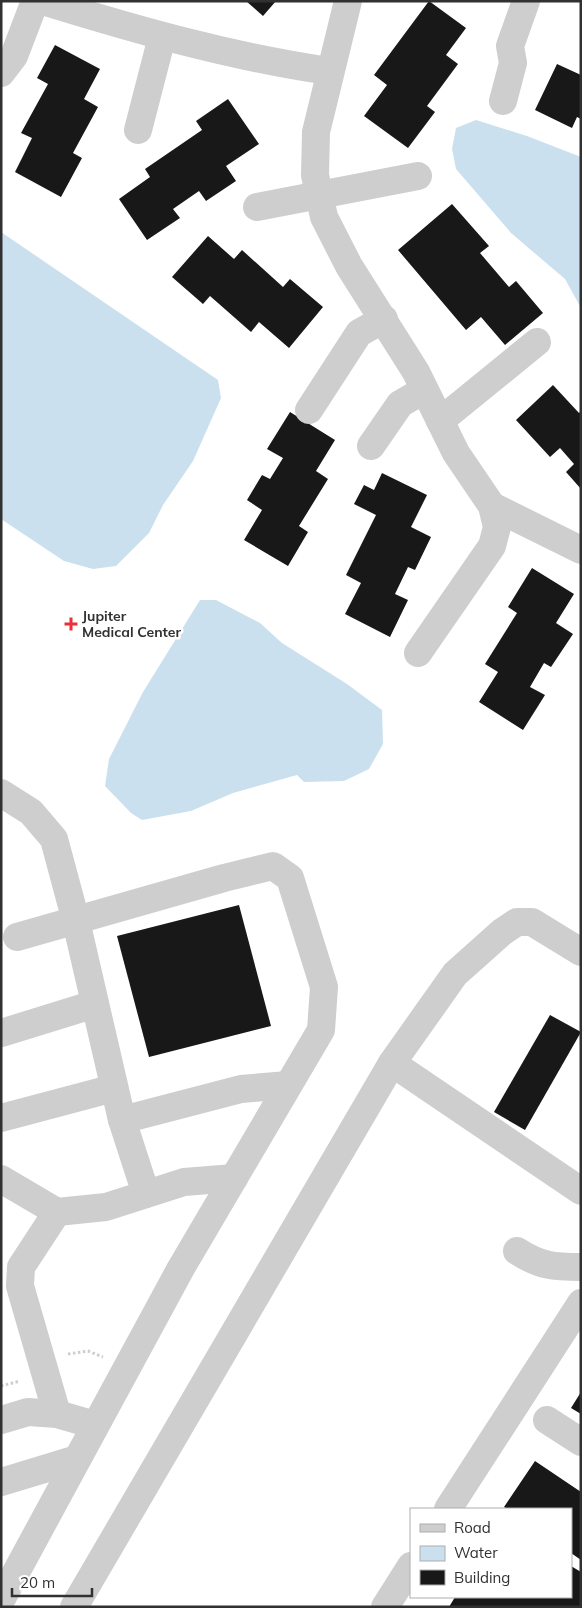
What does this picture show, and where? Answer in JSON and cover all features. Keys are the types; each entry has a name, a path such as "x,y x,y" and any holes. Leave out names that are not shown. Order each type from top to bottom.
{"lane":[{"path":"1,73 14,56 35,1"},
{"path":"43,1 162,37 292,66 330,71"},
{"path":"348,1 316,132 315,175 324,217 349,266 384,319 424,390 456,453 492,506 498,527 492,546 418,654"},
{"path":"503,101 513,63 510,46 526,1"},
{"path":"138,130 162,37"},
{"path":"257,207 418,176"},
{"path":"309,410 359,333 384,319"},
{"path":"440,421 537,342"},
{"path":"371,446 400,404 424,390"},
{"path":"492,506 581,550"},
{"path":"1,793 31,812 54,839 76,921 122,1120 146,1194"},
{"path":"1,1600 181,1268 321,1030 324,987 290,878 273,866 17,937"},
{"path":"74,1607 392,1063 455,974 502,932 517,922 532,922 581,952"},
{"path":"1,1033 95,1004"},
{"path":"392,1063 581,1191"},
{"path":"122,1120 241,1088 288,1085"},
{"path":"1,1118 114,1088"},
{"path":"1,1179 57,1212 106,1207 184,1182 234,1178"},
{"path":"57,1212 21,1267 20,1286 57,1414"},
{"path":"517,1251 533,1262 552,1267 581,1267"},
{"path":"449,1508 581,1304"},
{"path":"1,1420 28,1412 57,1414 95,1425"},
{"path":"547,1420 581,1442"},
{"path":"1,1482 77,1459"},
{"path":"395,1603 410,1568"}],"path":[{"path":"68,1354 88,1351 106,1358"},
{"path":"1,1386 26,1380"}],"water":[{"path":"476,120 527,136 581,157 581,308 565,279 511,233 456,169 452,149 456,128"},
{"path":"1,232 218,380 221,398 193,461 163,505 149,533 116,566 93,569 64,561 1,519"},
{"path":"200,600 216,600 260,623 282,643 347,684 382,710 383,744 369,769 344,781 304,782 297,775 233,793 191,811 142,820 131,813 105,786 109,759 143,692"}],"building":[{"path":"246,1 276,1 263,16"},
{"path":"429,1 466,28 446,55 458,64 427,106 435,112 408,148 364,116 387,85 374,75"},
{"path":"55,45 100,69 84,99 98,107 73,153 82,158 61,197 15,172 32,138 21,133 48,84 37,78"},
{"path":"557,64 581,75 581,119 577,117 572,128 535,110"},
{"path":"228,99 259,144 226,166 236,181 206,201 199,191 173,209 180,218 147,240 119,199 150,177 145,169 202,130 196,121"},
{"path":"452,204 489,246 480,253 509,287 516,281 543,313 505,345 481,317 466,330 398,250"},
{"path":"208,236 234,259 242,250 283,287 290,279 323,307 289,348 259,322 251,332 210,296 203,304 172,277"},
{"path":"553,385 579,413 581,411 581,489 566,472 574,464 560,448 550,457 516,420"},
{"path":"290,412 335,440 316,471 328,479 299,526 308,532 288,566 244,540 262,510 247,500 262,475 270,479 283,458 267,449"},
{"path":"382,473 427,495 411,527 431,537 415,570 408,567 395,594 408,600 390,637 345,614 361,583 346,575 376,515 354,504 364,485 374,490"},
{"path":"532,568 574,594 556,623 573,634 551,667 544,663 530,687 545,695 523,730 479,702 498,672 485,664 517,613 508,607"},
{"path":"239,905 271,1026 149,1057 117,936"},
{"path":"550,1015 581,1032 525,1130 494,1112"},
{"path":"581,1392 581,1414 571,1408"},
{"path":"535,1461 581,1492 581,1560 572,1554 572,1508 504,1507"},
{"path":"572,1567 581,1572 581,1607 449,1607 454,1598 572,1598"}],"place":[{"name":"Jupiter Medical Center","path":"71,624"}]}
